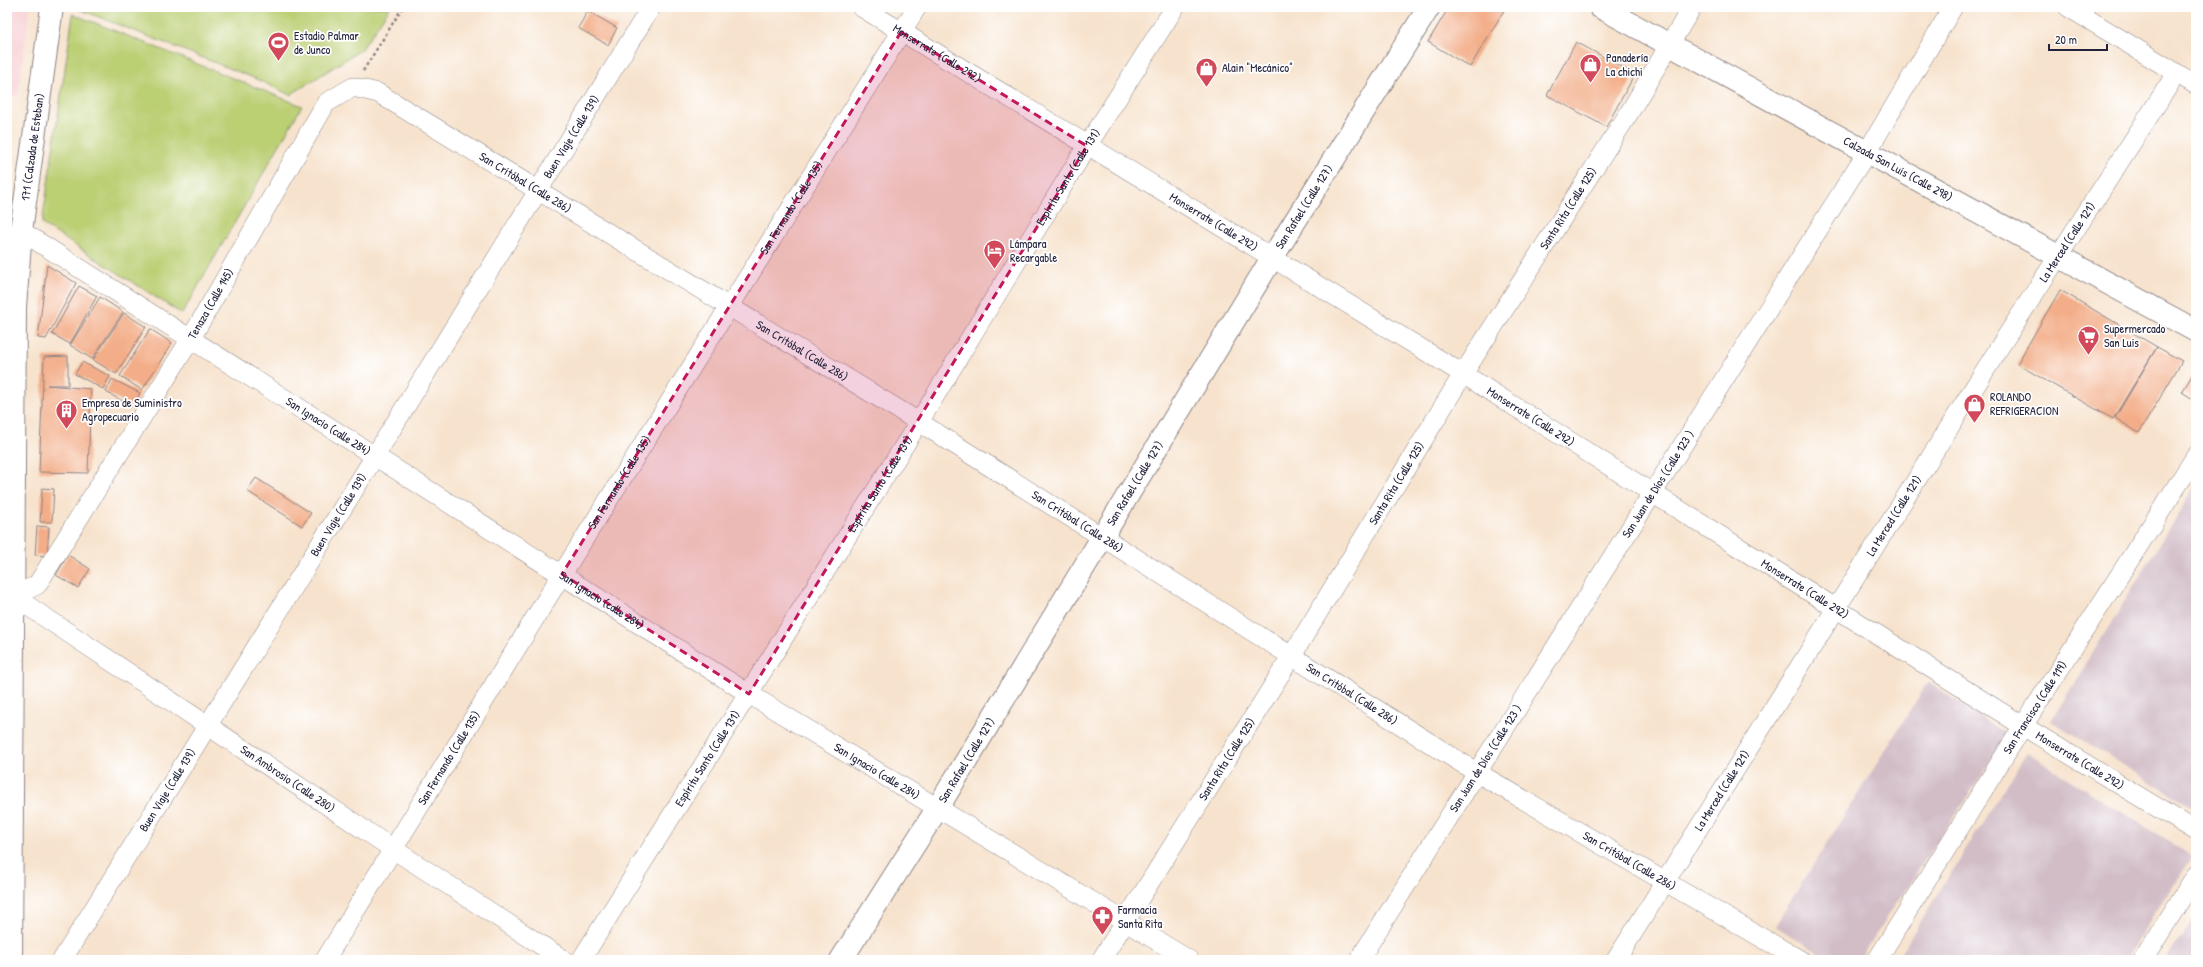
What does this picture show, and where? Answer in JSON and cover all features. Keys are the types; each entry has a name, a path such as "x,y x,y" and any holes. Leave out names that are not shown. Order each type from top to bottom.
{"main road":[{"name":"171 (Calzada de Esteban)","path":"11,960 11,307 52,7"},
{"name":"San Rafael (Calle 127)","path":"841,960 937,809 1272,258 1429,7"},
{"name":"Calzada San Luis (Calle 298)","path":"1600,7 2196,331"}],"street":[{"name":"Buen Viaje (Calle 139)","path":"62,960 376,456 651,7"},
{"name":"Monserrate (Calle 292)","path":"861,7 1463,374 1653,492 2023,726 2196,831"},
{"name":"San Fernando (Calle 135)","path":"325,960 562,574 917,7"},
{"name":"Espíritu Santo (Calle 131)","path":"581,960 919,422 1175,7"},
{"name":"Santa Rita (Calle 125)","path":"1101,960 1291,657 1463,374 1629,113 1692,7"},
{"name":"San Juan de Díos (Calle 123 )","path":"1359,960 1867,152 1953,7"},
{"path":"2068,7 2196,85"},
{"name":"La Merced (Calle 121)","path":"1616,960 2058,256 2176,74"},
{"name":"San Critóbal (Calle 286)","path":"353,87 378,93 919,422 1101,538 1476,772 1800,960"},
{"name":"Tenaza (Calle 145)","path":"10,595 37,586 190,340 326,103 353,87"},
{"name":"San Ignacio (calle 284)","path":"21,231 190,340 376,456 749,694 1189,960"},
{"name":"San Francisco (Calle 119)","path":"1877,960 2023,726 2196,456"},
{"name":"San Ambrosio (Calle 280)","path":"10,595 393,849 564,960"},
{"path":"2143,960 2196,875"}],"path":[{"path":"353,87 403,7"}],"highlighted area":[{"path":"901,32 1087,146 749,694 562,574"}],"shaded area":[{"path":"7,7 30,7 18,95 7,96"},
{"path":"2196,484 2196,809 2051,721"},
{"path":"1928,682 2008,735 1859,960 1831,960 1775,926"},
{"path":"2027,753 2192,856 2125,960 1896,960"},
{"path":"2196,915 2196,960 2165,960"}],"green space":[{"name":"Estadio Palmar de Junco","path":"390,7 362,49 290,95 254,78 76,8"},
{"path":"73,14 302,106 182,314 42,224"}],"building":[{"path":"1449,7 1506,7 1470,67 1428,42"},
{"path":"588,11 617,28 608,45 578,28"},
{"name":"Panadería La chichi","path":"1576,42 1635,74 1606,127 1547,95"},
{"path":"47,265 76,283 46,339 38,338"},
{"path":"79,286 97,296 70,344 52,334"},
{"path":"2060,290 2157,347 2113,419 2017,364"},
{"path":"100,297 123,312 92,359 70,345"},
{"path":"124,313 146,327 116,374 93,360"},
{"path":"150,329 172,343 142,390 120,376"},
{"path":"2157,347 2182,361 2139,433 2115,418"},
{"name":"Empresa de Suministro Agropecuario","path":"68,356 68,385 47,385 91,389 88,473 39,472 44,357"},
{"path":"82,362 110,376 103,389 75,374"},
{"path":"2196,369 2196,401 2182,392"},
{"path":"112,379 140,393 133,407 106,392"},
{"path":"256,478 311,513 302,526 247,491"},
{"path":"42,488 54,489 52,522 40,522"},
{"path":"37,526 49,527 47,556 35,555"},
{"path":"68,555 90,569 78,588 56,575"}],"place":[{"name":"Estadio Palmar de Junco","path":"279,62"},
{"name":"Panadería La chichi","path":"1591,84"},
{"name":"Alain \"Mecánico\"","path":"1206,88"},
{"name":"Lámpara Recargable","path":"994,270"},
{"name":"Supermercado San Luis","path":"2088,356"},
{"name":"ROLANDO REFRIGERACION","path":"1974,424"},
{"name":"Empresa de Suministro Agropecuario","path":"66,430"},
{"name":"Farmacia Santa Rita","path":"1102,936"}]}
